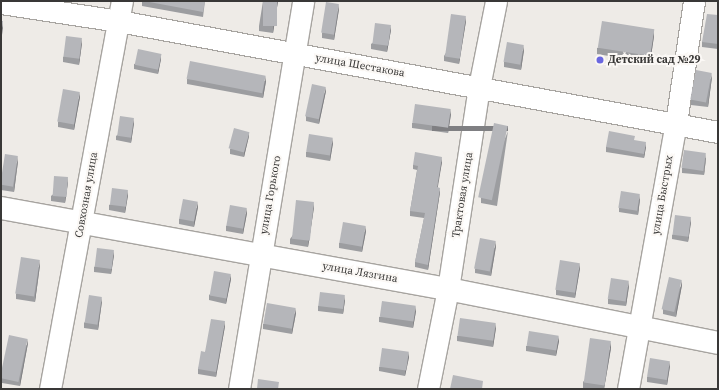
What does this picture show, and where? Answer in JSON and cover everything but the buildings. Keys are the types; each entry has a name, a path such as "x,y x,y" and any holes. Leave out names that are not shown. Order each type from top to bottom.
{"main road":[{"name":"улица Лязгина","path":"1,208 261,256 448,288 718,343"}],"street":[{"name":"улица Горького","path":"239,389 303,1"},
{"name":"Трактовая улица","path":"428,389 448,288 479,87 496,1"},
{"name":"улица Быстрых","path":"628,389 676,124 694,1"},
{"name":"улица Шестакова","path":"1,3 120,11 295,55 479,87 718,132"},
{"name":"Совхозная улица","path":"50,389 82,223 120,11"}],"place":[{"name":"Детский сад №29","path":"600,60"}]}
